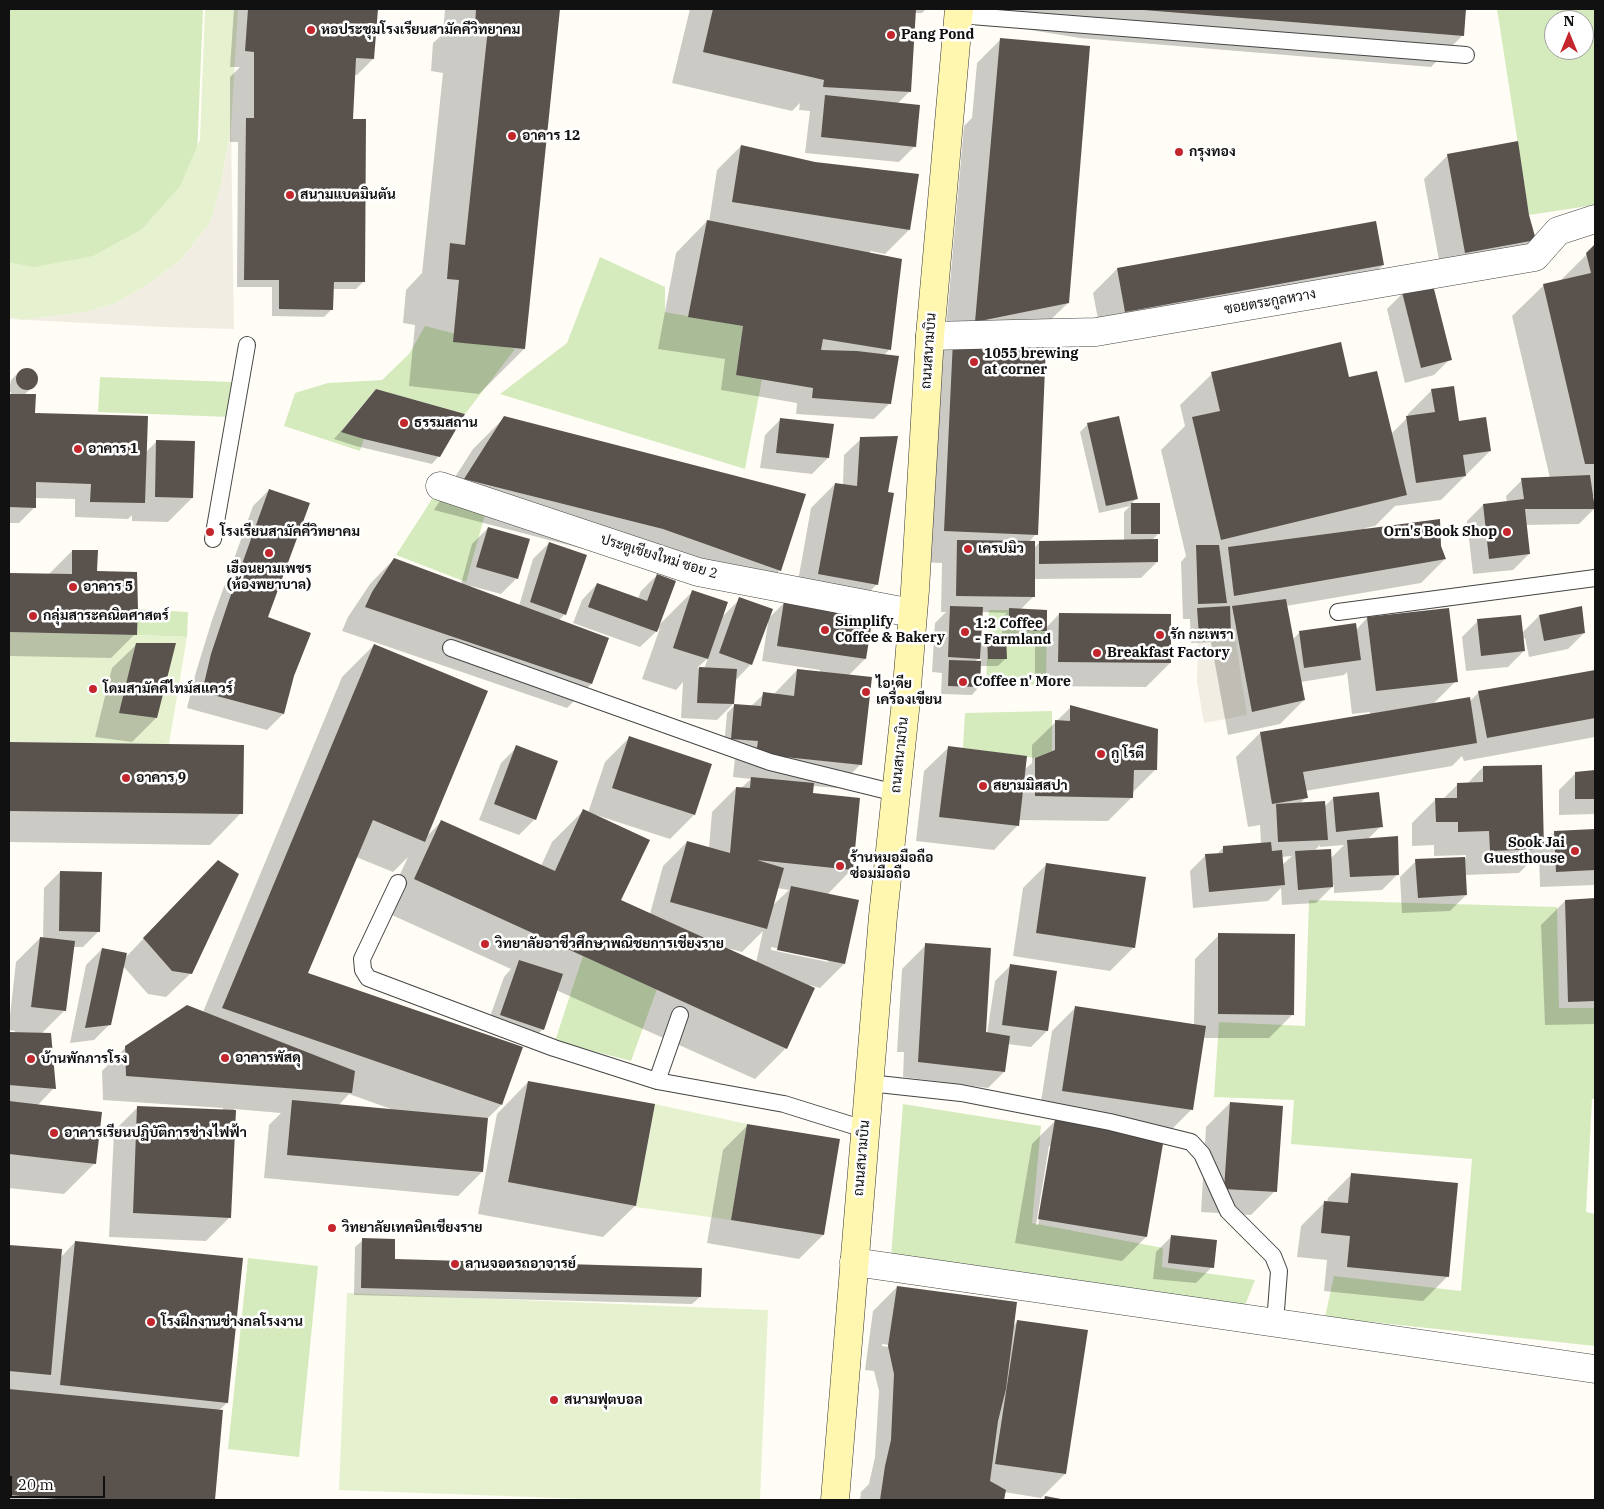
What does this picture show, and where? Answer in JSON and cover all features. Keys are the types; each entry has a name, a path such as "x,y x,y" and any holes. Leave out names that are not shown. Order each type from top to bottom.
{"street":[{"name":"ถนนสนามบิน","path":"834,1500 883,916 905,710 930,336 958,12"},
{"name":"ซอยตระกูลหวาง","path":"930,336 1096,332 1535,257 1558,231 1595,219"},
{"name":"ประตูเชียงใหม่ ซอย 2","path":"440,486 698,572 912,612"},
{"path":"854,1262 1595,1369"}],"lane":[{"path":"958,12 1466,55"},
{"path":"213,539 247,345"},
{"path":"1338,612 1595,578"},
{"path":"451,648 770,762 896,793"},
{"path":"398,882 362,958 363,970 368,978 554,1048 657,1081 784,1104 864,1129"},
{"path":"657,1081 680,1015"},
{"path":"869,1083 961,1093 1110,1122 1191,1142 1202,1154 1228,1211 1273,1256 1279,1271 1274,1323"}],"green space":[{"path":"9,9 203,9 197,155 177,201 90,271 9,277"},
{"path":"205,9 238,9 231,127 221,185 211,221 181,260 150,283 114,304 85,312 23,320 9,317 9,262 34,267 93,256 142,229 180,186 200,140"},
{"path":"1497,9 1595,9 1595,205 1529,215"},
{"path":"600,257 665,287 665,312 743,326 736,374 762,379 745,469 500,394 567,343"},
{"path":"425,326 515,349 465,414 376,389 341,431 364,439 360,451 284,426 295,393 328,383 382,380 409,354"},
{"path":"100,377 232,382 230,417 98,412"},
{"path":"436,493 486,511 466,582 396,555"},
{"path":"138,609 188,612 187,637 137,635"},
{"path":"989,610 1047,610 1046,685 986,685"},
{"name":"โดมสามัคคีไทม์สแควร์","path":"9,632 187,637 169,744 9,742"},
{"path":"1052,711 1052,751 1035,758 963,748 965,713"},
{"path":"1309,900 1557,907 1559,1008 1595,1008 1595,1099 1592,1099 1586,1212 1595,1214 1595,1346 1325,1317 1334,1276 1461,1291 1472,1159 1291,1144 1294,1100 1214,1097 1219,1022 1305,1026"},
{"path":"583,956 657,989 631,1061 555,1041"},
{"path":"655,1104 747,1124 731,1220 636,1207"},
{"path":"903,1104 1041,1126 1032,1223 1163,1248 1162,1267 1255,1280 1244,1308 891,1257"},
{"path":"248,1258 318,1266 299,1457 228,1449"},
{"name":"สนามฟุตบอล","path":"347,1293 768,1310 760,1500 615,1500 339,1490"}],"shaded area":[{"path":"231,127 234,329 25,320 85,312 114,304 150,283 181,260 211,221 222,180"},
{"path":"1235,636 1247,715 1204,723 1197,682 1198,638"}],"building":[{"path":"248,9 378,9 374,59 356,58 353,119 366,119 365,282 334,282 333,310 279,309 279,280 244,280 246,118 254,118 254,52 245,51"},
{"name":"อาคาร 12","path":"476,9 560,9 525,349 453,342 459,280 447,279 450,243 465,245 488,28 475,27"},
{"path":"713,9 916,9 911,92 823,87 824,80 703,52"},
{"path":"1145,9 1466,9 1464,36"},
{"path":"1000,38 1090,46 1069,303 975,322"},
{"path":"825,95 920,105 916,147 821,137"},
{"path":"1518,141 1529,215 1536,240 1465,253 1447,154"},
{"path":"741,145 815,162 919,174 910,230 732,202"},
{"path":"707,220 902,259 891,350 823,339 821,350 857,351 899,356 891,404 812,398 813,388 736,375 743,326 688,317"},
{"path":"1376,221 1384,265 1125,312 1117,268"},
{"path":"1595,244 1595,464 1585,464 1543,284 1591,273 1586,253"},
{"path":"1433,285 1452,360 1421,368 1402,292"},
{"path":"953,340 1046,345 1038,535 944,531"},
{"path":"1341,342 1349,377 1377,371 1407,495 1221,540 1192,417 1220,411 1211,372"},
{"path":"23,368 31,368 38,375 38,383 31,390 23,390 16,383 16,375"},
{"path":"1454,386 1459,421 1486,417 1491,451 1463,455 1466,476 1416,483 1406,416 1435,412 1431,389"},
{"name":"ธรรมสถาน","path":"376,389 465,414 440,457 341,432"},
{"name":"อาคาร 1","path":"9,394 36,394 35,413 148,416 145,503 90,502 91,484 36,482 36,508 9,507"},
{"path":"504,416 806,494 781,571 663,529 464,479"},
{"path":"1119,416 1138,499 1106,506 1087,423"},
{"path":"780,418 834,424 829,458 776,453"},
{"path":"898,436 888,492 894,493 878,585 818,574 835,483 857,486 860,437"},
{"path":"156,440 195,441 193,498 155,497"},
{"path":"1590,475 1595,509 1525,509 1530,554 1489,559 1483,504 1524,499 1521,478"},
{"path":"269,489 310,503 268,617 311,633 294,676 284,714 202,692 211,654"},
{"path":"1131,503 1160,503 1160,534 1131,534"},
{"path":"1440,519 1441,546 1446,559 1234,596 1228,547"},
{"path":"488,527 530,539 518,579 476,567"},
{"path":"1158,539 1158,562 1039,564 1039,541"},
{"path":"957,540 1035,541 1035,597 956,596"},
{"path":"549,542 587,555 566,615 530,602"},
{"path":"1196,545 1219,545 1227,603 1198,604"},
{"name":"อาคาร 5","path":"72,550 98,550 97,571 137,572 137,635 9,632 9,573 72,574"},
{"path":"394,558 609,638 592,684 365,607 372,592"},
{"path":"657,574 676,581 657,632 588,607 597,583 647,601"},
{"path":"692,590 728,602 708,659 673,648"},
{"path":"739,597 773,609 752,665 719,653"},
{"path":"1286,599 1305,700 1252,712 1232,606"},
{"name":"Simplify Coffee & Bakery","path":"784,601 873,615 866,659 777,646"},
{"name":"1:2 Coffee - Farmland","path":"950,606 983,607 980,659 948,657"},
{"path":"1230,606 1231,634 1199,636 1197,608"},
{"path":"1582,606 1585,633 1544,641 1539,615"},
{"path":"1009,608 1047,610 1047,631 1009,630"},
{"path":"1449,608 1458,682 1376,691 1367,617"},
{"path":"1059,613 1171,614 1171,663 1058,662"},
{"path":"1521,615 1525,651 1481,656 1477,619"},
{"path":"1356,623 1361,660 1304,668 1299,631"},
{"path":"987,636 1006,636 1007,659 988,659"},
{"path":"136,643 176,643 157,718 119,713"},
{"path":"374,644 488,691 425,842 373,820 308,973 523,1047 502,1105 222,1008"},
{"path":"949,660 981,661 980,687 948,686"},
{"path":"699,667 737,669 734,704 697,703"},
{"path":"797,669 872,677 862,765 756,754 758,741 731,739 734,704 761,706 763,692 794,696"},
{"path":"1595,670 1595,718 1487,738 1478,691"},
{"path":"1470,697 1477,743 1303,772 1308,798 1272,804 1260,732"},
{"name":"กู โรตี","path":"1070,705 1158,729 1157,770 1134,770 1133,798 1035,796 1035,758 1055,750 1055,720 1070,721"},
{"path":"629,736 712,764 695,815 612,788"},
{"name":"อาคาร 9","path":"9,742 244,745 243,814 9,811"},
{"path":"516,745 558,761 536,820 494,804"},
{"name":"สยามมิสสปา","path":"948,746 1027,756 1019,826 939,817"},
{"path":"1542,765 1544,849 1490,851 1489,831 1458,832 1458,822 1436,822 1435,798 1457,798 1457,783 1483,782 1483,766"},
{"path":"1595,770 1595,799 1575,799 1575,772"},
{"path":"751,777 814,783 813,793 860,798 853,870 757,860 784,868 767,929 670,902 687,841 730,853 736,787 750,788"},
{"path":"1379,792 1383,827 1336,832 1333,797"},
{"path":"1325,801 1328,840 1278,842 1276,804"},
{"path":"583,809 650,840 621,900 815,988 787,1049 414,879 441,820 555,871"},
{"name":"Sook Jai Guesthouse","path":"1595,829 1595,870 1556,872 1554,831"},
{"path":"1398,836 1399,875 1350,877 1347,840"},
{"path":"1271,842 1272,851 1282,850 1285,885 1209,892 1205,854 1223,853 1223,846"},
{"path":"1331,849 1333,887 1298,890 1295,851"},
{"path":"1465,857 1467,895 1418,898 1415,859"},
{"path":"218,860 239,874 192,974 172,971 143,938"},
{"path":"1046,863 1146,877 1135,948 1036,933"},
{"path":"60,871 102,872 100,932 59,931"},
{"path":"791,886 859,900 845,964 777,950"},
{"path":"1595,898 1595,1001 1568,1002 1565,900"},
{"path":"1218,933 1295,934 1294,1015 1218,1014"},
{"path":"40,937 75,941 66,1011 31,1007"},
{"path":"925,943 991,948 986,1032 1010,1036 1005,1072 918,1062"},
{"path":"102,948 127,953 111,1025 85,1028"},
{"path":"519,960 563,974 544,1030 500,1015"},
{"path":"1010,964 1057,971 1048,1031 1002,1025"},
{"name":"อาคารพัสดุ","path":"187,1005 355,1071 352,1093 126,1076 125,1046"},
{"path":"1075,1006 1206,1026 1193,1110 1062,1091"},
{"name":"บ้านพักภารโรง","path":"9,1032 51,1033 56,1089 9,1085"},
{"path":"528,1081 655,1104 636,1206 508,1182"},
{"path":"292,1100 488,1118 483,1172 287,1155"},
{"name":"อาคารเรียนปฏิบัติการช่างไฟฟ้า","path":"9,1101 102,1112 96,1164 9,1154"},
{"path":"1230,1102 1283,1106 1277,1192 1224,1189"},
{"path":"137,1106 236,1110 231,1218 133,1213"},
{"path":"1055,1119 1164,1138 1147,1237 1038,1219"},
{"path":"747,1124 840,1139 824,1235 731,1220"},
{"path":"1351,1173 1458,1183 1449,1277 1347,1267 1350,1236 1321,1233 1324,1201 1348,1203"},
{"path":"1171,1235 1217,1240 1214,1268 1168,1263"},
{"name":"ลานจอดรถอาจารย์","path":"362,1238 395,1239 395,1259 702,1268 701,1297 361,1288"},
{"name":"โรงฝึกงานช่างกลโรงงาน","path":"75,1241 243,1258 228,1403 60,1385"},
{"path":"9,1245 62,1249 51,1375 9,1371"},
{"path":"897,1286 1017,1302 1006,1389 998,1421 990,1481 1006,1490 1004,1500 880,1500 891,1440 894,1374 888,1346"},
{"path":"1017,1320 1088,1330 1066,1474 995,1464"},
{"path":"9,1389 223,1410 215,1500 69,1500 9,1495"},
{"path":"1045,1496 1061,1499 1061,1500 1044,1500"}],"place":[{"name":"หอประชุมโรงเรียนสามัคคีวิทยาคม","path":"311,30"},
{"name":"Pang Pond","path":"891,35"},
{"name":"อาคาร 12","path":"512,136"},
{"name":"กรุงทอง","path":"1179,152"},
{"name":"สนามแบตมินตัน","path":"290,195"},
{"name":"1055 brewing at corner","path":"974,362"},
{"name":"ธรรมสถาน","path":"404,423"},
{"name":"อาคาร 1","path":"78,449"},
{"name":"โรงเรียนสามัคคีวิทยาคม","path":"210,532"},
{"name":"Orn's Book Shop","path":"1507,532"},
{"name":"เครปมิว","path":"968,549"},
{"name":"เฮือนยามเพชร (ห้องพยาบาล)","path":"269,553"},
{"name":"อาคาร 5","path":"73,587"},
{"name":"กลุ่มสาระคณิตศาสตร์","path":"33,616"},
{"name":"Simplify Coffee & Bakery","path":"825,630"},
{"name":"1:2 Coffee - Farmland","path":"965,632"},
{"name":"รัก กะเพรา","path":"1160,635"},
{"name":"Breakfast Factory","path":"1097,653"},
{"name":"Coffee n' More","path":"963,682"},
{"name":"โดมสามัคคีไทม์สแควร์","path":"93,689"},
{"name":"ไอเดีย เครื่องเขียน","path":"866,692"},
{"name":"กู โรตี","path":"1101,754"},
{"name":"อาคาร 9","path":"126,778"},
{"name":"สยามมิสสปา","path":"983,786"},
{"name":"Sook Jai Guesthouse","path":"1575,851"},
{"name":"ร้านหมอมือถือ ซ่อมมือถือ","path":"840,866"},
{"name":"วิทยาลัยอาชีวศึกษาพณิชยการเชียงราย","path":"485,944"},
{"name":"อาคารพัสดุ","path":"225,1058"},
{"name":"บ้านพักภารโรง","path":"31,1059"},
{"name":"อาคารเรียนปฏิบัติการช่างไฟฟ้า","path":"54,1133"},
{"name":"วิทยาลัยเทคนิคเชียงราย","path":"332,1228"},
{"name":"ลานจอดรถอาจารย์","path":"455,1264"},
{"name":"โรงฝึกงานช่างกลโรงงาน","path":"151,1322"},
{"name":"สนามฟุตบอล","path":"554,1400"}]}
